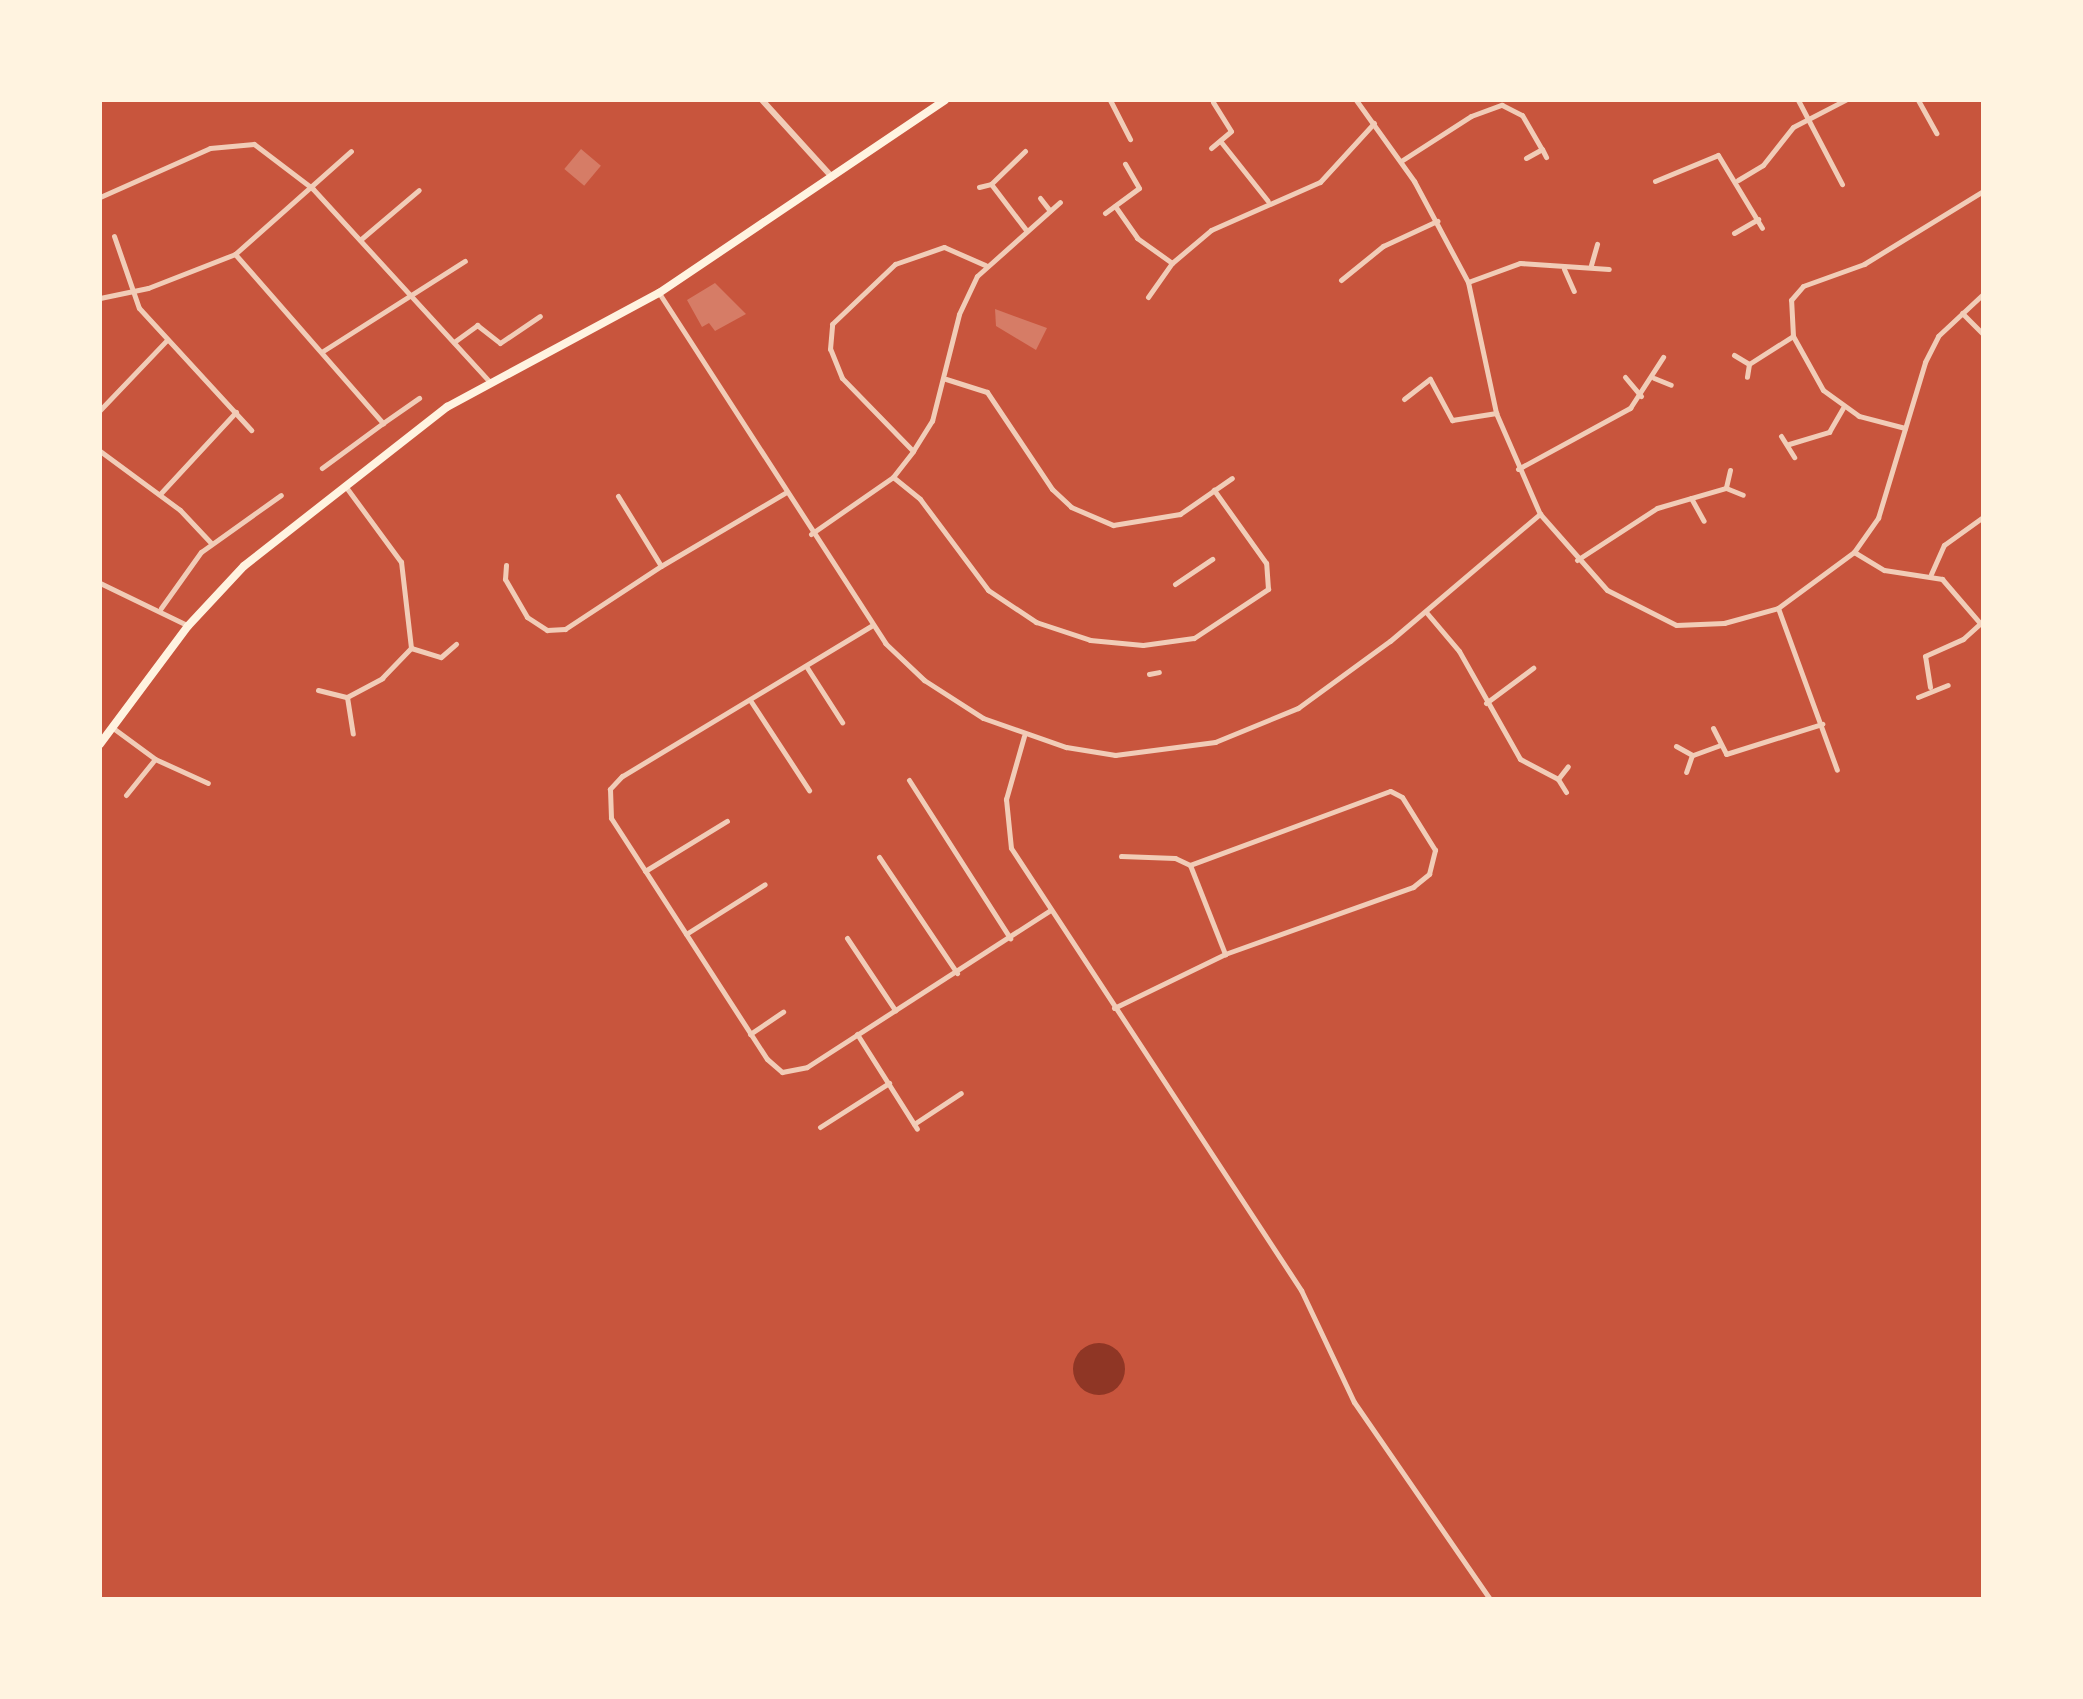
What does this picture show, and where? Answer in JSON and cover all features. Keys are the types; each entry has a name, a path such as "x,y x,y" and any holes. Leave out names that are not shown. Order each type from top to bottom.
{"main road":[{"path":"100,744 188,626 244,566 446,407 659,292 945,100"}],"street":[{"path":"762,100 832,178"},
{"path":"1356,100 1401,160 1438,221 1468,282 1496,413 1540,514 1577,560 1638,610 1676,625 1724,623 1778,608 1854,552 1878,518 1925,362 1962,313 1983,294"},
{"path":"1798,100 1842,184"},
{"path":"1738,180 1763,166 1807,119 1845,100"},
{"path":"1918,100 1936,133"},
{"path":"1111,102 1130,139"},
{"path":"1210,148 1232,131 1212,102"},
{"path":"1401,160 1471,116 1502,105 1522,115 1546,157"},
{"path":"1930,122 1940,117"},
{"path":"1148,297 1172,263 1211,230 1268,201 1320,182 1374,123"},
{"path":"1220,142 1268,201"},
{"path":"100,198 210,148 254,144 313,189 490,382"},
{"path":"1526,158 1542,148"},
{"path":"979,187 991,184 1025,151"},
{"path":"100,298 131,293 235,254 351,152"},
{"path":"1655,181 1708,154 1726,160 1762,228"},
{"path":"1105,213 1139,188 1126,164"},
{"path":"991,184 1026,230"},
{"path":"360,240 419,190"},
{"path":"1905,428 1843,408 1823,390 1794,336 1788,316 1803,286 1864,264 1982,193"},
{"path":"1040,198 1050,210"},
{"path":"811,534 893,476 913,452 946,380 959,314 986,265 1060,202"},
{"path":"1115,206 1138,238 1172,263"},
{"path":"1734,233 1758,219"},
{"path":"1341,280 1384,246 1438,221"},
{"path":"1738,221 1742,228"},
{"path":"114,236 131,293 167,340 251,430"},
{"path":"1591,265 1597,244"},
{"path":"913,452 842,378 830,350 832,324 895,264 930,250 963,251 986,265"},
{"path":"235,254 383,424"},
{"path":"323,351 465,261"},
{"path":"1468,282 1520,263 1564,269 1591,265 1609,269"},
{"path":"1564,269 1574,291"},
{"path":"659,292 871,626 906,665 954,702 1024,736 1116,754 1216,742 1298,708 1426,612 1540,514"},
{"path":"1962,313 1983,334"},
{"path":"454,342 477,325 500,343 540,316"},
{"path":"1747,376 1749,364 1794,336"},
{"path":"100,410 167,340"},
{"path":"1734,354 1749,364"},
{"path":"1518,469 1630,408 1654,378 1662,357"},
{"path":"1625,378 1641,396"},
{"path":"1654,378 1671,384"},
{"path":"946,380 987,392 1052,490 1092,518 1126,526 1158,522 1232,478"},
{"path":"1404,399 1430,380 1452,420 1461,424 1496,413"},
{"path":"322,468 419,398"},
{"path":"1789,444 1829,432 1843,408"},
{"path":"160,495 236,412"},
{"path":"1781,436 1794,457"},
{"path":"100,451 160,495 211,543"},
{"path":"1726,488 1730,470"},
{"path":"893,476 920,499 958,554 1004,600 1066,633 1141,644 1194,638 1268,589 1266,563 1214,490"},
{"path":"346,486 401,562 411,648"},
{"path":"1577,560 1657,508 1726,488 1743,495"},
{"path":"506,565 505,579 527,617 547,630 565,629 785,492"},
{"path":"161,608 211,543 281,495"},
{"path":"618,496 662,566"},
{"path":"1691,498 1704,521"},
{"path":"1931,574 1944,545 1983,517"},
{"path":"1854,552 1884,570 1931,574 1960,592 1981,621 1963,640 1926,656 1930,687"},
{"path":"1176,584 1212,559"},
{"path":"100,583 161,608 188,626"},
{"path":"1778,608 1837,770"},
{"path":"1426,612 1459,651 1520,759 1558,778 1566,792"},
{"path":"871,626 622,776 610,789 611,818 767,1059 794,1073 1051,910"},
{"path":"411,648 441,656 456,644"},
{"path":"318,690 348,697 382,678 411,648"},
{"path":"806,666 842,722"},
{"path":"1486,703 1533,668"},
{"path":"1149,674 1160,672"},
{"path":"1918,697 1930,687 1948,686"},
{"path":"348,697 353,734"},
{"path":"750,700 809,790"},
{"path":"1713,728 1718,746 1726,754 1744,753 1822,724"},
{"path":"113,728 155,759 208,783"},
{"path":"1024,736 1004,823 1010,848 1301,1290 1354,1402 1490,1599"},
{"path":"1676,746 1692,755 1718,746"},
{"path":"1686,772 1692,755"},
{"path":"126,795 155,759"},
{"path":"1558,778 1568,766"},
{"path":"193,790 198,778"},
{"path":"909,780 1010,938"},
{"path":"133,788 139,794"},
{"path":"1114,1008 1226,954 1413,886 1433,866 1433,843 1402,796 1390,791 1190,865"},
{"path":"645,870 727,821"},
{"path":"1122,856 1175,858 1190,865 1226,954"},
{"path":"879,857 957,973"},
{"path":"1130,868 1131,857"},
{"path":"686,934 766,884"},
{"path":"848,938 896,1010"},
{"path":"750,1034 783,1012"},
{"path":"857,1034 916,1126 960,1093"},
{"path":"820,1127 889,1083"}],"shaded area":[{"path":"1099,1343 1117,1351 1125,1369 1117,1387 1099,1395 1081,1387 1073,1369 1081,1351"}],"building":[{"path":"581,149 601,166 584,186 564,169"},
{"path":"715,283 746,314 715,331 709,323 702,327 687,300"},
{"path":"995,309 1047,328 1036,350 996,326"}]}
